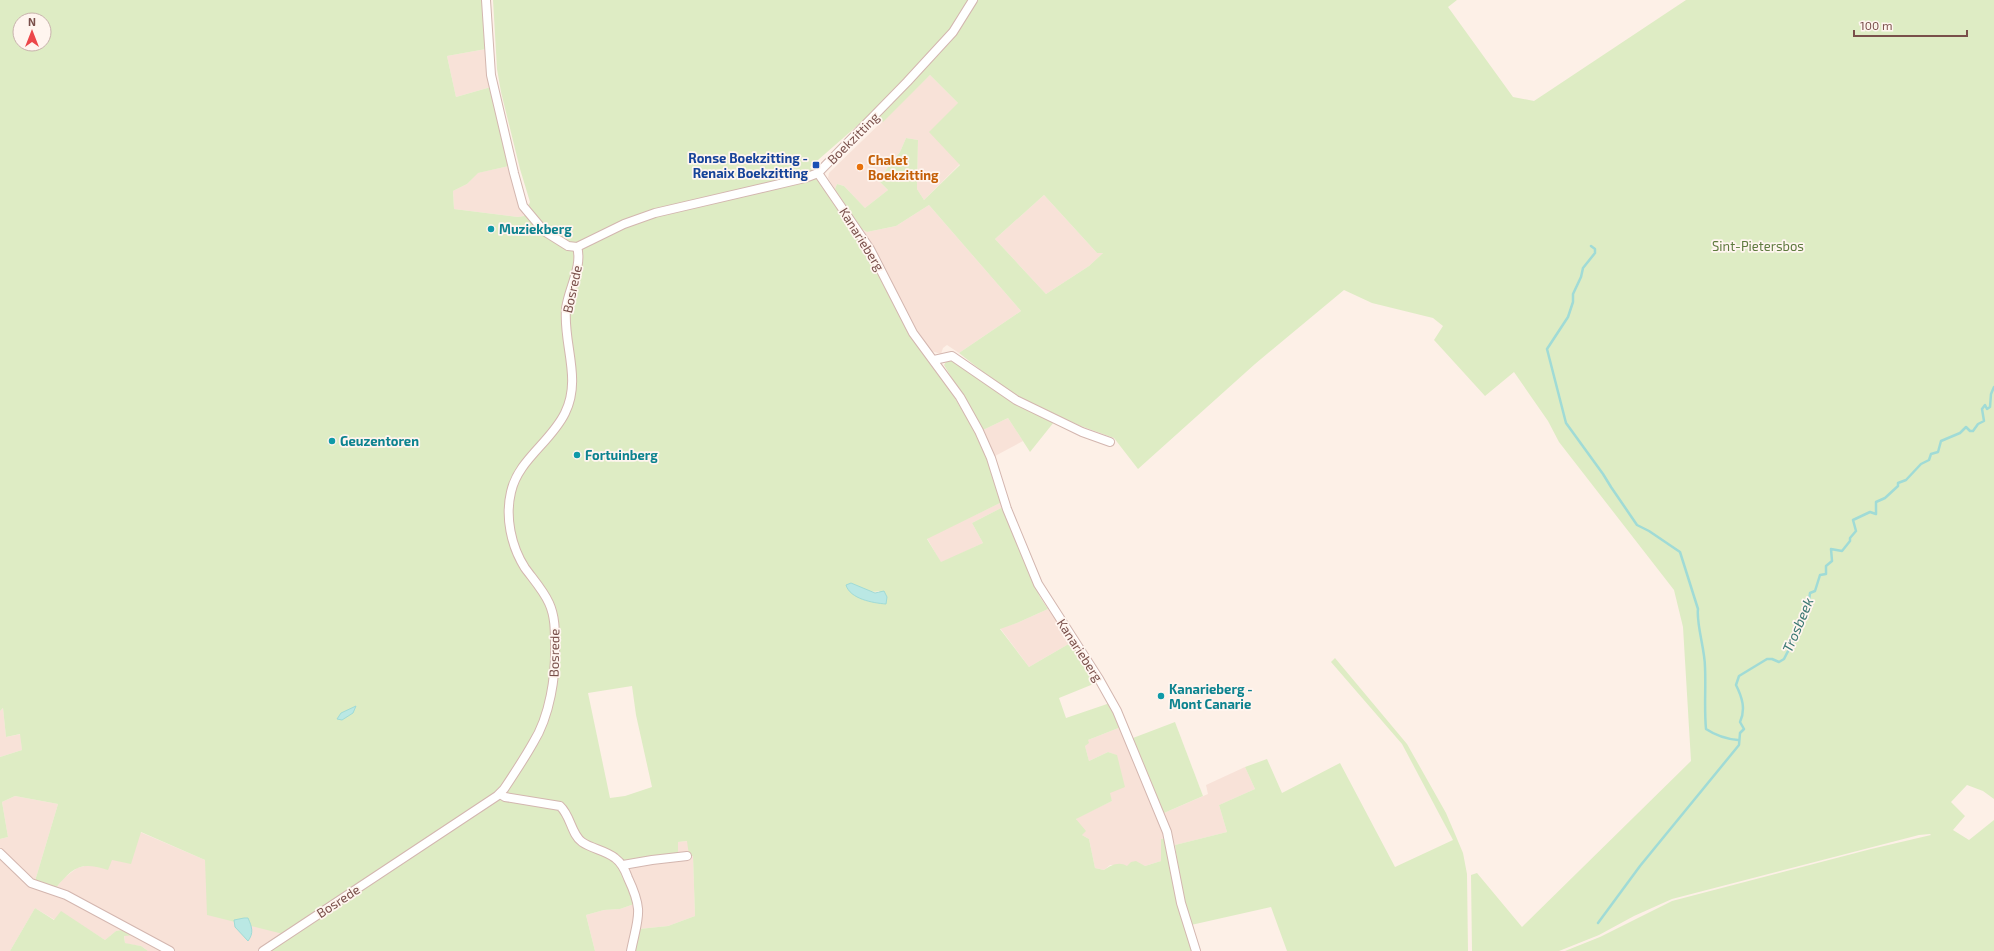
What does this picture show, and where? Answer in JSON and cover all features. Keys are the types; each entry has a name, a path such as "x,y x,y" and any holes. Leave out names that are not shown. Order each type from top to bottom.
{"street":[{"path":"486,0 491,76 523,206 544,231 568,246 577,248"},
{"name":"Boekzitting","path":"577,248 637,219 805,178 818,172 907,82 953,32 973,0"},
{"name":"Kanarieberg","path":"818,172 870,250 913,333 960,397 988,449 1007,509 1038,584 1099,679 1120,718 1168,832 1181,902 1196,951"},
{"name":"Bosrede","path":"263,951 500,794 537,736 554,682 555,630 552,614 545,596 524,566 517,551 510,524 510,500 513,486 520,471 556,428 570,402 572,372 566,318 567,304 579,257 577,248"},
{"path":"934,360 952,356 1016,400 1082,432 1110,442"},
{"path":"500,794 505,797 550,803 560,806 565,810 577,836 582,842 606,852 622,865 636,893 639,907 631,951"},
{"path":"0,853 31,883 66,895 170,951"},
{"path":"622,865 686,856"}],"shaded area":[{"path":"486,49 491,87 456,97 447,56"},
{"path":"930,75 958,103 960,164 924,200 917,189 918,140 906,138 900,152 878,180 888,190 865,208 844,186 837,184 835,189 828,178 829,173"},
{"path":"509,166 524,216 518,217 454,209 453,191 467,184 477,173"},
{"path":"1044,195 1097,253 1103,253 1089,266 1046,294 995,239"},
{"path":"929,205 1021,311 959,353 947,345 943,348 941,354 931,351 913,324 860,228 867,232 896,226"},
{"path":"1008,418 1023,441 995,456 983,430"},
{"path":"1002,502 1003,507 972,523 983,543 941,563 927,538"},
{"path":"1048,609 1072,642 1029,667 1000,628 1017,623"},
{"path":"3,708 6,737 21,734 22,750 0,757 0,711"},
{"path":"1121,727 1167,838 1161,839 1161,861 1145,866 1139,864 1127,866 1110,865 1104,870 1095,868 1089,839 1082,835 1076,818 1112,801 1109,793 1116,755 1108,752 1089,761 1085,746 1088,740"},
{"path":"1245,767 1255,789 1219,805 1227,832 1175,845 1164,813 1208,794 1206,785"},
{"path":"15,796 58,804 35,881 0,849 0,839 8,837 2,802"},
{"path":"140,832 205,860 285,934 261,951 174,951 55,889 64,878 77,868 111,859"},
{"path":"688,841 689,856 693,856 695,916 668,926 639,929 625,867 678,859 678,842"},
{"path":"0,855 17,873 127,929 116,931 105,940 61,912 55,920 35,908 10,951 0,951"},
{"path":"637,903 630,951 595,951 586,915 604,910 620,909"},
{"path":"124,935 134,935 168,951 148,951 141,946 125,943"}],"green space":[{"name":"Sint-Pietersbos","path":"0,0 483,0 486,49 447,56 456,97 491,87 509,166 478,173 467,184 453,191 454,209 518,217 524,216 530,202 520,169 501,92 497,69 493,0 1457,0 1448,7 1513,97 1534,101 1686,0 1994,0 1994,799 1983,791 1967,785 1951,802 1965,816 1953,830 1969,840 1994,820 1994,951 1565,951 1600,937 1672,901 1871,849 1931,835 1930,834 1919,835 1672,899 1634,916 1599,935 1559,951 1472,951 1471,875 1477,873 1522,927 1691,761 1683,627 1674,590 1559,442 1548,421 1514,372 1485,396 1434,340 1443,326 1433,318 1372,303 1344,290 1255,364 1138,469 1114,438 1078,425 1029,403 1006,390 959,353 1021,311 929,205 896,226 867,232 860,228 835,189 837,184 844,186 865,208 888,190 878,180 900,152 906,138 918,140 917,189 924,200 960,165 929,132 958,103 930,75 883,122 874,111 810,167 866,249 990,457 1002,502 927,539 941,562 983,543 972,523 1003,507 1040,597 1048,609 1000,629 1029,667 1072,642 1096,679 1091,685 1059,698 1066,718 1110,703 1121,727 1088,740 1089,743 1085,746 1089,761 1108,752 1117,755 1125,787 1110,793 1112,801 1076,819 1086,831 1082,835 1089,839 1095,868 1104,870 1115,864 1127,866 1131,862 1136,861 1145,866 1161,861 1161,839 1167,838 1193,951 634,951 639,929 668,926 695,916 693,856 689,856 687,841 678,842 678,855 624,863 603,852 620,866 637,903 620,909 604,910 586,915 595,951 269,951 291,936 207,915 205,860 141,832 131,864 112,860 108,870 98,867 84,866 72,871 55,889 35,881 58,804 15,796 2,802 8,837 0,839 0,757 22,750 20,734 6,737 3,708 0,711","holes":["1044,195 1097,253 1103,253 1089,266 1046,294 995,239","851,583 869,591 879,591 887,601 877,603 857,596","632,686 636,715 652,787 625,796 610,798 588,693"]},
{"path":"952,358 1054,422 1030,452 1008,418 983,430 944,365 947,360"},
{"path":"1335,658 1407,744 1446,813 1463,853 1467,874 1468,951 1287,951 1271,907 1191,925 1180,883 1175,845 1227,832 1219,805 1255,789 1245,767 1267,759 1282,793 1340,763 1395,867 1453,840 1402,744 1331,662"},
{"path":"1175,722 1203,796 1164,813 1146,776 1133,738"},
{"path":"35,908 54,920 61,911 105,940 116,931 127,929 134,935 124,936 125,943 141,946 148,951 10,951"}],"water":[{"path":"851,583 875,593 884,591 887,597 886,604 875,603 852,594 846,585"},
{"path":"356,706 353,713 342,720 337,719 341,713"},
{"path":"248,918 251,927 252,933 248,941 235,927 234,920"}],"waterway":[{"path":"1591,246 1595,249 1595,253 1583,268 1581,277 1573,294 1573,302 1568,317 1547,349 1566,423 1603,474 1637,525 1649,531 1680,552 1698,609 1698,622 1705,660 1706,729 1721,736 1738,740"},
{"name":"Trosbeek","path":"1598,923 1640,866 1739,745 1740,733 1744,729 1740,722 1743,708 1740,694 1736,685 1739,676 1767,659 1772,659 1779,662 1784,659 1804,619 1810,593 1815,591 1820,575 1826,574 1826,566 1832,561 1831,549 1842,551 1856,531 1853,520 1870,512 1876,514 1876,502 1885,498 1898,486 1898,483 1906,480 1921,464 1929,460 1931,454 1938,452 1941,441 1960,433 1966,427 1970,431 1973,431 1978,424 1984,421 1982,409 1985,405 1987,409 1990,407 1991,394 1994,387"}],"place":[{"name":"Ronse Boekzitting - Renaix Boekzitting","path":"816,165"},
{"name":"Chalet Boekzitting","path":"860,167"},
{"name":"Muziekberg","path":"491,229"},
{"name":"Geuzentoren","path":"332,441"},
{"name":"Fortuinberg","path":"577,455"},
{"name":"Kanarieberg - Mont Canarie","path":"1161,696"}]}
